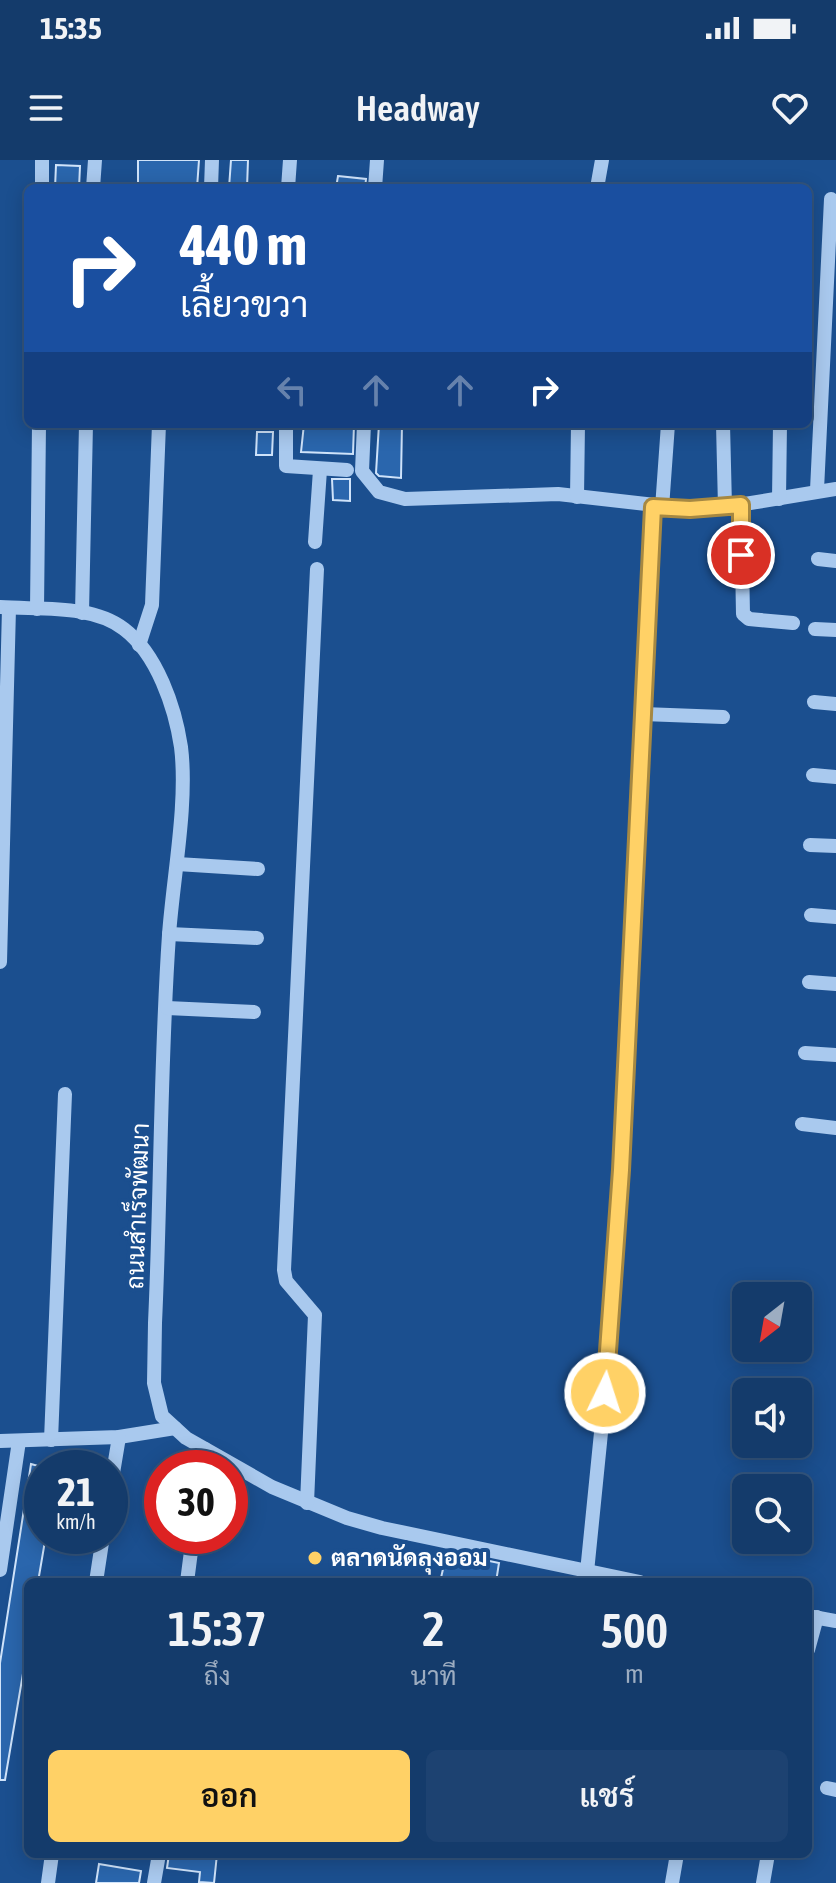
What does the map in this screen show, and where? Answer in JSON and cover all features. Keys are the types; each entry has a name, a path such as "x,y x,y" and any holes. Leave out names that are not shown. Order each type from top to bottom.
{"street":[{"path":"42,160 42,184"},
{"path":"93,184 95,160"},
{"path":"211,184 212,160"},
{"path":"288,184 290,160"},
{"path":"375,184 377,160"},
{"path":"598,184 602,160"},
{"path":"817,490 831,199"},
{"path":"37,609 39,428"},
{"path":"82,613 86,428"},
{"path":"139,645 152,605 159,428"},
{"path":"286,428 286,466 347,470"},
{"path":"364,428 362,471 372,487 390,496 449,500 521,494 658,507 725,507 836,489"},
{"path":"577,497 578,428"},
{"path":"587,1572 604,1408 621,1170 643,714 658,507 668,428"},
{"path":"723,428 725,507"},
{"path":"779,499 780,428"},
{"path":"315,542 320,470"},
{"path":"741,505 743,614 749,619 793,623"},
{"path":"818,559 836,561"},
{"path":"307,1503 315,1315 286,1281 284,1270 317,569"},
{"path":"0,962 4,608"},
{"name":"ถนนสำเร็จพัฒนา","path":"4,608 106,617 126,630 156,669 177,723 181,751 177,864 169,934 154,1383 162,1416 205,1449 307,1503 382,1528 619,1578"},
{"path":"815,629 836,630"},
{"path":"814,702 836,704"},
{"path":"643,714 723,717"},
{"path":"813,775 836,777"},
{"path":"810,845 836,846"},
{"path":"177,864 258,869"},
{"path":"811,915 836,917"},
{"path":"169,934 257,938"},
{"path":"809,982 836,984"},
{"path":"167,1008 254,1012"},
{"path":"805,1053 836,1055"},
{"path":"51,1440 65,1094"},
{"path":"802,1124 836,1128"},
{"path":"0,1441 119,1437 175,1428"},
{"path":"117,1450 119,1437"},
{"path":"0,1570 19,1441"},
{"path":"97,1578 100,1554"},
{"path":"188,1578 191,1554"},
{"path":"812,1616 836,1621"},
{"path":"48,1883 51,1858"},
{"path":"154,1883 158,1858"},
{"path":"672,1883 676,1858"},
{"path":"763,1883 767,1858"}],"building":[{"path":"138,160 199,160 197,184 138,184"},
{"path":"231,160 248,160 247,184 229,184"},
{"path":"56,165 80,166 79,184 55,184"},
{"path":"338,176 366,179 365,184 337,184"},
{"path":"304,428 354,428 353,454 301,452"},
{"path":"379,428 402,428 401,478 376,473"},
{"path":"257,432 273,432 272,455 256,455"},
{"path":"332,479 350,479 350,501 333,500"},
{"path":"24,1509 24,1554 43,1554 39,1578 24,1578 24,1668 5,1780 0,1780 0,1663"},
{"path":"447,1552 499,1563 497,1578 441,1578"},
{"path":"168,1858 217,1858 214,1883 199,1882 200,1872 167,1868"},
{"path":"99,1864 141,1871 139,1883 96,1883"}],"place":[{"name":"ตลาดนัดลุงออม","path":"315,1558"}],"route":[{"path":"605,1393 621,1170 653,507 690,509 741,505 741,555"}]}
